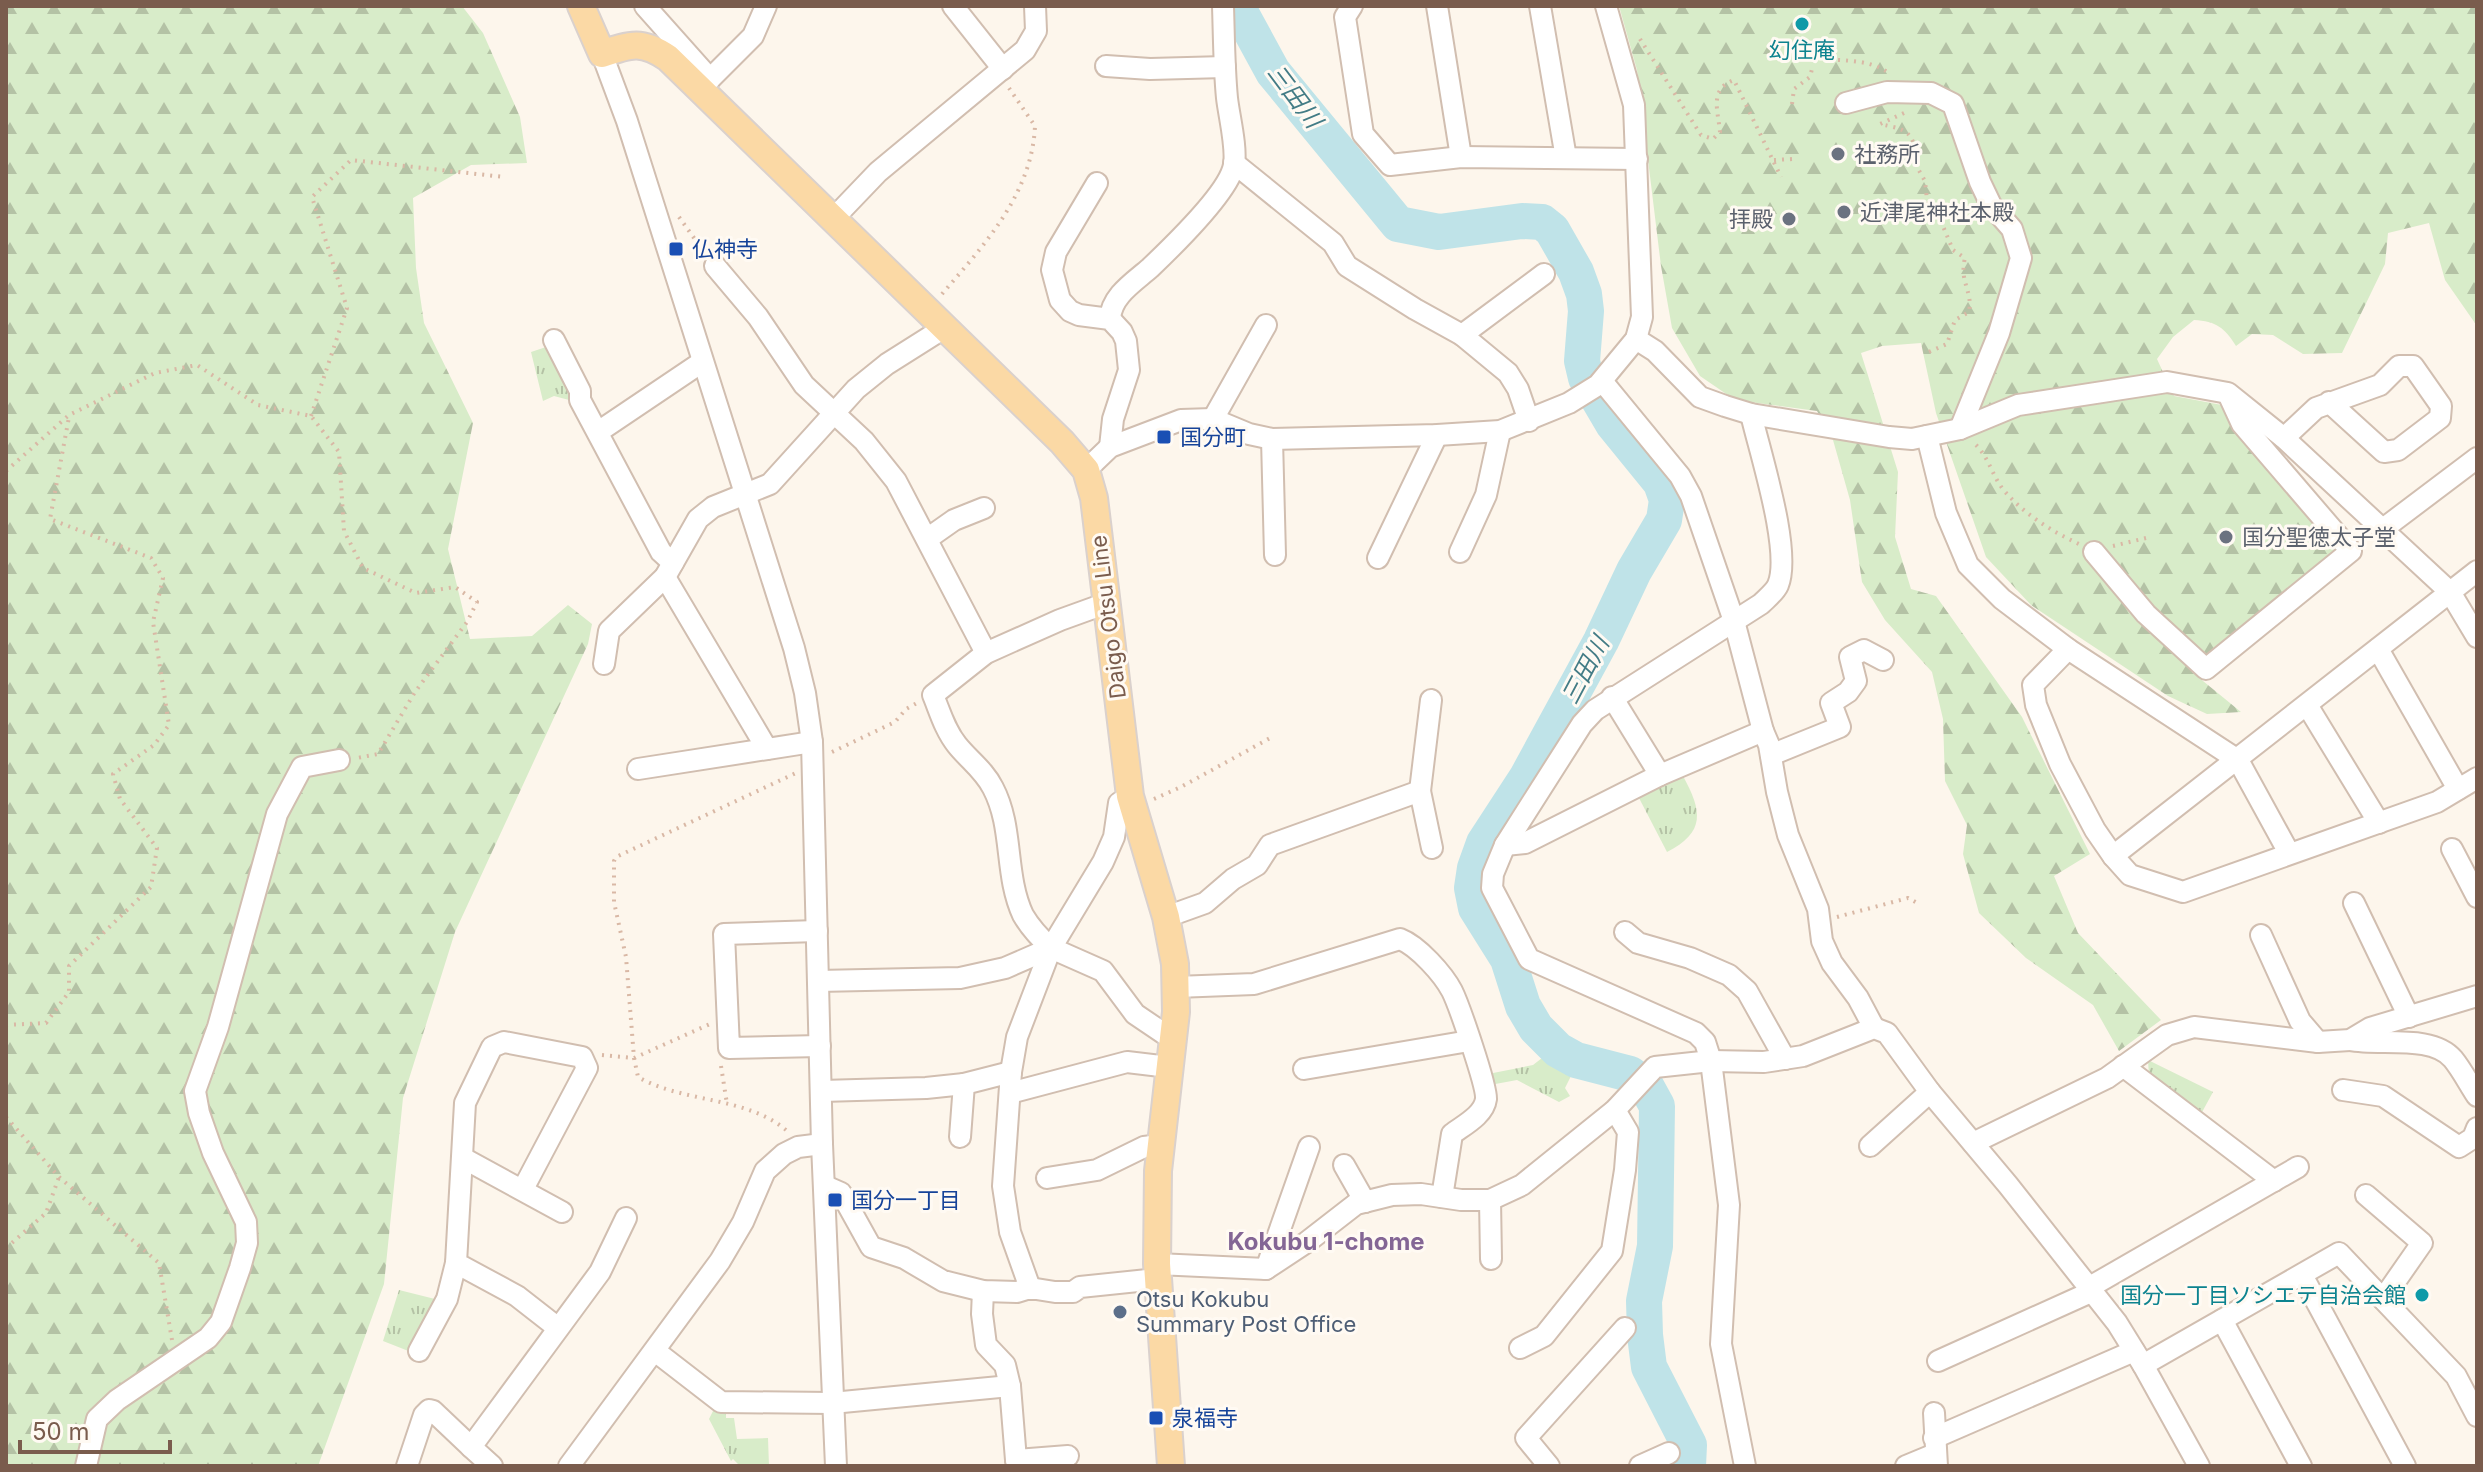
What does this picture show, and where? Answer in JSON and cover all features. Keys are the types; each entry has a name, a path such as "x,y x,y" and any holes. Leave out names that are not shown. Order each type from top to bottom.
{"main road":[{"path":"581,6 602,54"},
{"name":"Daigo Otsu Line","path":"602,54 626,45 651,47 705,84 833,219 1062,442 1086,470 1094,498 1132,802 1173,943 1176,987 1160,1145 1157,1272 1171,1466"}],"street":[{"path":"645,6 705,84 753,36 766,6"},
{"path":"953,6 1001,71"},
{"path":"833,219 878,172 1025,50 1036,31 1035,6"},
{"path":"1110,319 1114,304 1125,288 1150,267 1214,201 1228,182 1234,163 1223,6"},
{"path":"1352,6 1345,17 1363,134 1390,165 1461,157 1637,159"},
{"path":"1437,6 1461,157"},
{"path":"1540,6 1566,158"},
{"path":"1086,470 1110,447 1181,420 1213,419 1249,434 1272,439 1500,431 1529,421 1594,387 1636,339 1642,317 1634,105 1606,6"},
{"path":"602,54 627,121 794,648 805,693 812,755 822,1144 836,1466"},
{"path":"1106,66 1150,69 1225,67"},
{"path":"1846,103 1887,92 1909,92 1931,93 1953,104 1980,182 1991,205 2012,229 2021,258 1999,333 1960,429"},
{"path":"1234,163 1333,243 1347,266 1462,335 1508,373 1518,389 1529,421"},
{"path":"1097,183 1056,252 1052,270 1060,300 1070,311 1110,319 1126,341 1129,370 1113,419 1110,447"},
{"path":"715,266 758,317 804,385 864,441 896,481 986,653"},
{"path":"1462,335 1544,274"},
{"path":"604,664 609,631 669,570 698,519 713,507 770,484 856,389 936,320"},
{"path":"1213,419 1266,325"},
{"path":"1636,339 1655,351 1700,397 1751,414 1889,437 1912,439 1960,429 2018,405 2167,382 2228,393 2284,438 2450,592 2477,637"},
{"path":"554,340 580,391 580,400 767,749"},
{"path":"598,432 702,362"},
{"path":"2284,438 2316,408 2329,402 2380,385 2399,366 2413,366 2441,406 2440,418 2398,450 2384,452 2329,402"},
{"path":"1594,387 1680,476 1691,496 1734,621 1771,755 1788,835 1818,909 1822,941 1832,963 1858,998 1874,1028 1887,1033 1930,1092 2117,1323 2199,1466"},
{"path":"2094,552 2146,614 2206,669 2351,551 2242,424 2228,393"},
{"path":"1745,1466 1721,1344 1729,1205 1711,1061 1705,1042 1696,1033 1529,959 1492,888 1493,874 1505,845 1582,724 1595,710 1761,604 1777,588 1782,567 1781,543 1751,414"},
{"path":"1460,552 1486,495 1500,431"},
{"path":"1378,558 1437,435"},
{"path":"1927,436 1946,513 1968,565 2002,599 2068,649 2238,760 2289,853"},
{"path":"1272,439 1275,555"},
{"path":"2383,529 2477,458"},
{"path":"927,539 954,520 984,508"},
{"path":"2113,856 2477,571"},
{"path":"1107,603 986,653 933,695 945,726 994,789 1010,839 1010,865 1024,916 1051,948 1103,971 1135,1014 1172,1039"},
{"path":"2068,649 2033,685 2036,705 2060,764 2095,830 2130,875 2183,892 2437,802 2477,778"},
{"path":"2378,649 2458,789"},
{"path":"1771,755 1840,727 1831,703 1848,692 1856,681 1850,657 1864,650 1883,660"},
{"path":"1612,697 1660,775"},
{"path":"1431,700 1420,791 1432,848"},
{"path":"2307,705 2379,823"},
{"path":"1505,845 1525,843 1660,775 1763,731"},
{"path":"638,769 767,749 812,755"},
{"path":"86,1466 97,1419 117,1400 208,1338 221,1322 247,1243 246,1222 213,1153 195,1091 218,1027 277,814 302,767 339,760"},
{"path":"1166,917 1205,903 1233,879 1257,865 1270,845 1420,791"},
{"path":"1030,1288 1010,1232 1003,1186 1010,1083 1017,1037 1051,948 1103,862 1114,837 1119,803 1132,802"},
{"path":"2452,849 2477,897"},
{"path":"2354,903 2409,1017"},
{"path":"817,931 724,934 729,1048 820,1046"},
{"path":"1625,932 1638,943 1690,958 1729,975 1747,991 1785,1059"},
{"path":"2261,935 2300,1021 2318,1042"},
{"path":"1176,987 1254,984 1400,939 1414,945 1451,989 1486,1099 1478,1115 1452,1134 1452,1199"},
{"path":"818,981 960,978 1005,968 1051,948"},
{"path":"2350,1040 2370,1028 2477,996"},
{"path":"1973,1143 2107,1078 2167,1035 2194,1027 2318,1042 2413,1043 2441,1049 2452,1057 2477,1096"},
{"path":"825,1186 841,1193 871,1247 904,1258 943,1281 983,1291 1017,1292 1030,1288 1073,1292 1080,1287 1157,1272 1266,1269 1356,1204 1392,1195 1421,1194 1490,1200 1522,1185 1615,1110 1655,1067 1711,1061 1764,1062 1803,1056 1874,1028"},
{"path":"1304,1069 1469,1041"},
{"path":"419,1351 447,1299 456,1263 465,1103 492,1047 504,1042 582,1057 587,1068 523,1189"},
{"path":"822,1091 1010,1083 1127,1062 1169,1067"},
{"path":"2123,1066 2274,1181"},
{"path":"960,1137 964,1084"},
{"path":"2343,1090 2383,1096 2459,1147 2473,1138 2477,1128"},
{"path":"1870,1146 1930,1092"},
{"path":"1520,1348 1544,1336 1612,1251 1628,1132 1615,1110"},
{"path":"569,1466 720,1261 743,1222 765,1171 784,1154 798,1147 822,1144"},
{"path":"1047,1178 1097,1170 1144,1147 1160,1145"},
{"path":"1266,1269 1309,1147"},
{"path":"463,1158 562,1212"},
{"path":"1344,1165 1365,1202"},
{"path":"1938,1361 2090,1290 2298,1167"},
{"path":"2366,1195 2422,1243 2383,1299"},
{"path":"1490,1200 1491,1259"},
{"path":"471,1447 600,1272 626,1218"},
{"path":"1906,1466 2222,1320 2339,1253 2456,1376 2477,1416"},
{"path":"456,1263 517,1296 558,1328"},
{"path":"2302,1275 2405,1466"},
{"path":"983,1291 986,1345 1005,1365 1010,1386 1017,1463 1068,1456"},
{"path":"2222,1320 2301,1466"},
{"path":"1549,1466 1526,1438 1625,1328"},
{"path":"655,1351 721,1402 832,1403 1010,1386"},
{"path":"407,1466 424,1415 429,1410 492,1466"},
{"path":"1934,1413 1936,1452"},
{"path":"1640,1466 1669,1453"}],"path":[{"path":"1640,39 1701,135 1713,139 1720,132 1717,93 1723,84 1734,80 1781,177"},
{"path":"1838,60 1859,61 1880,67 1906,85 1909,92"},
{"path":"1792,104 1794,89 1810,77 1813,65"},
{"path":"936,320 993,233 1022,185 1030,165 1035,126 1001,71"},
{"path":"1897,154 1916,152 1913,138 1904,130 1880,124 1920,106 1931,93"},
{"path":"1909,153 1925,181 1927,200 1937,212 1953,250 1965,258 1961,274 1971,299 1969,312 1955,320 1947,344 1924,354"},
{"path":"1774,160 1793,159"},
{"path":"311,416 347,308 312,197 351,160 504,177"},
{"path":"651,202 669,204 715,266"},
{"path":"6,471 69,415 155,373 197,365 258,405 311,416 339,452 344,531 363,568 416,593 455,587 477,602 467,622 415,692 378,754 339,760"},
{"path":"6,1025 46,1023 69,992 69,966 151,887 157,848 120,799 113,774 154,745 169,725 153,622 163,578 151,558 50,519 69,415"},
{"path":"1960,429 1984,453 2002,487 2027,512 2057,534 2094,552 2146,538"},
{"path":"798,1147 784,1127 727,1104 655,1086 638,1077 626,957 614,902 616,857 812,755 836,750 895,722 906,709 933,695"},
{"path":"1132,802 1181,787 1272,737"},
{"path":"1820,922 1908,898 1919,904"},
{"path":"584,1062 601,1055 634,1058 714,1022 728,1020"},
{"path":"727,1104 719,1056 729,1048"},
{"path":"6,1117 59,1177 159,1263 175,1362"},
{"path":"6,1248 46,1213 59,1177"}],"green space":[{"path":"6,6 462,6 483,33 520,117 527,163 471,165 413,198 416,268 424,323 473,423 448,549 470,639 532,636 568,605 592,624 588,644 455,932 403,1098 384,1284 318,1466 6,1466"},
{"path":"1619,6 2477,6 2477,326 2445,280 2429,223 2388,233 2385,264 2342,353 2303,354 2273,335 2252,334 2236,346 2219,327 2194,320 2173,337 2157,359 2174,396 2222,405 2251,448 2335,549 2192,672 2241,712 2207,714 2168,696 2031,605 1986,557 1936,413 1921,343 1882,346 1861,353 1898,472 1895,537 1911,589 1936,596 2022,717 2090,854 2054,876 2078,933 2161,1020 2119,1051 2093,1005 2026,958 1979,913 1963,854 1967,825 1945,781 1943,719 1932,672 1885,620 1862,582 1850,500 1833,440 1817,411 1735,400 1700,376 1672,328 1661,266 1637,70"},
{"path":"552,345 574,394 569,400 554,396 543,401 531,352"},
{"path":"1683,776 1694,800 1697,820 1689,837 1667,852 1639,798"},
{"path":"1551,1051 1574,1070 1565,1088 1570,1096 1559,1102 1517,1080 1490,1085 1488,1074 1533,1065"},
{"path":"2148,1060 2213,1092 2201,1114 2149,1076"},
{"path":"399,1290 435,1299 411,1352 383,1341"},
{"path":"714,1409 726,1410 726,1418 734,1418 737,1439 768,1438 769,1466 740,1466 733,1459 731,1461 709,1419"}],"waterway":[{"name":"三田川","path":"1237,6 1273,72 1398,224 1439,232 1522,221 1542,222 1552,230 1576,272 1584,294 1586,311 1582,361 1586,378 1613,424 1661,483 1667,500 1664,520 1634,571 1601,641 1527,777 1484,843 1472,888 1476,908 1508,959 1523,1006 1536,1028 1558,1050 1576,1060 1630,1074 1646,1086 1657,1106 1655,1246 1644,1301 1645,1335 1649,1367 1689,1445 1688,1466"},
{"name":"三田川","path":"1689,1445 1693,1466"}],"place":[{"name":"幻住庵","path":"1802,24"},
{"name":"社務所","path":"1838,154"},
{"name":"近津尾神社本殿","path":"1844,212"},
{"name":"拝殿","path":"1789,219"},
{"name":"仏神寺","path":"676,249"},
{"name":"国分町","path":"1164,437"},
{"name":"国分聖徳太子堂","path":"2226,537"},
{"name":"国分一丁目","path":"835,1200"},
{"name":"国分一丁目ソシエテ自治会館","path":"2422,1295"},
{"name":"Otsu Kokubu Summary Post Office","path":"1120,1312"},
{"name":"泉福寺","path":"1156,1418"}],"district":[{"name":"Kokubu 1-chome","path":"1326,1241"}]}
